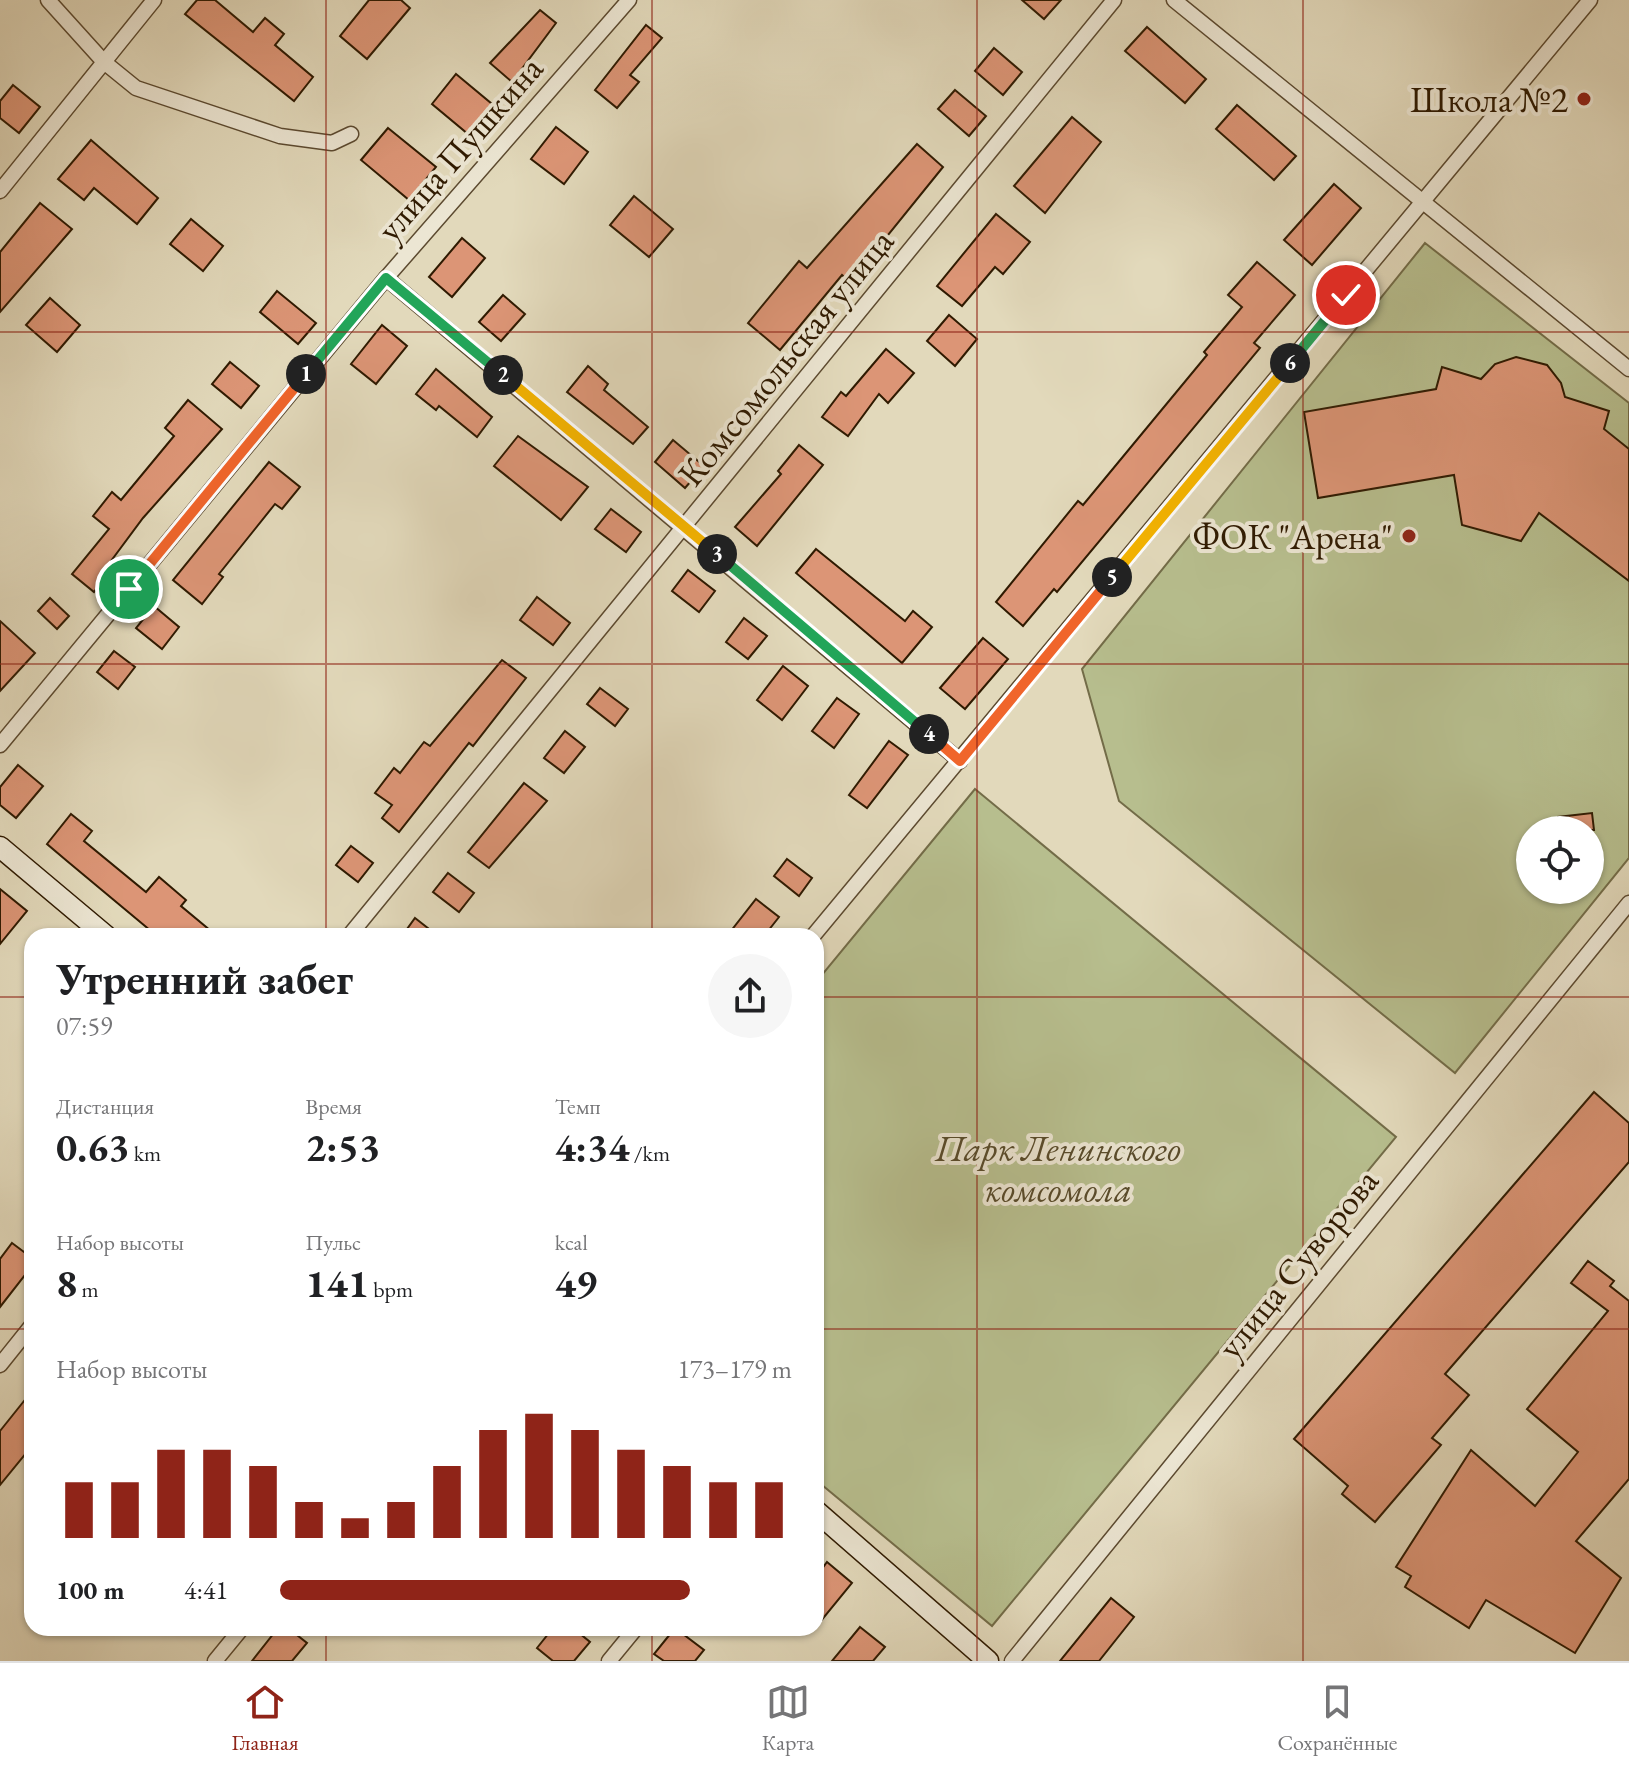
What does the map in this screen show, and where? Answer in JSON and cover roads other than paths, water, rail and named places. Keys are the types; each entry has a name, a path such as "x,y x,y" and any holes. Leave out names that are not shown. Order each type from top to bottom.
{"street":[{"path":"48,0 104,62 136,88 280,136 332,143 351,134"},
{"path":"0,191 154,0"},
{"name":"улица Пушкина","path":"0,745 386,278 629,0"},
{"name":"Комсомольская улица","path":"356,928 1114,0"},
{"path":"1174,0 1629,369"},
{"path":"820,928 1590,0"},
{"path":"386,278 686,526 960,761"},
{"path":"0,847 96,928"},
{"name":"улица Суворова","path":"1012,1661 1629,903"},
{"path":"0,1365 24,1335"},
{"path":"824,1518 988,1661"},
{"path":"215,1661 235,1636"},
{"path":"609,1661 629,1636"}],"place":[{"name":"Школа №2","path":"1584,99"},
{"name":"ФОК \"Арена\"","path":"1409,536"}],"park label":[{"name":"Парк Ленинского комсомола","path":"1058,1168"}]}
